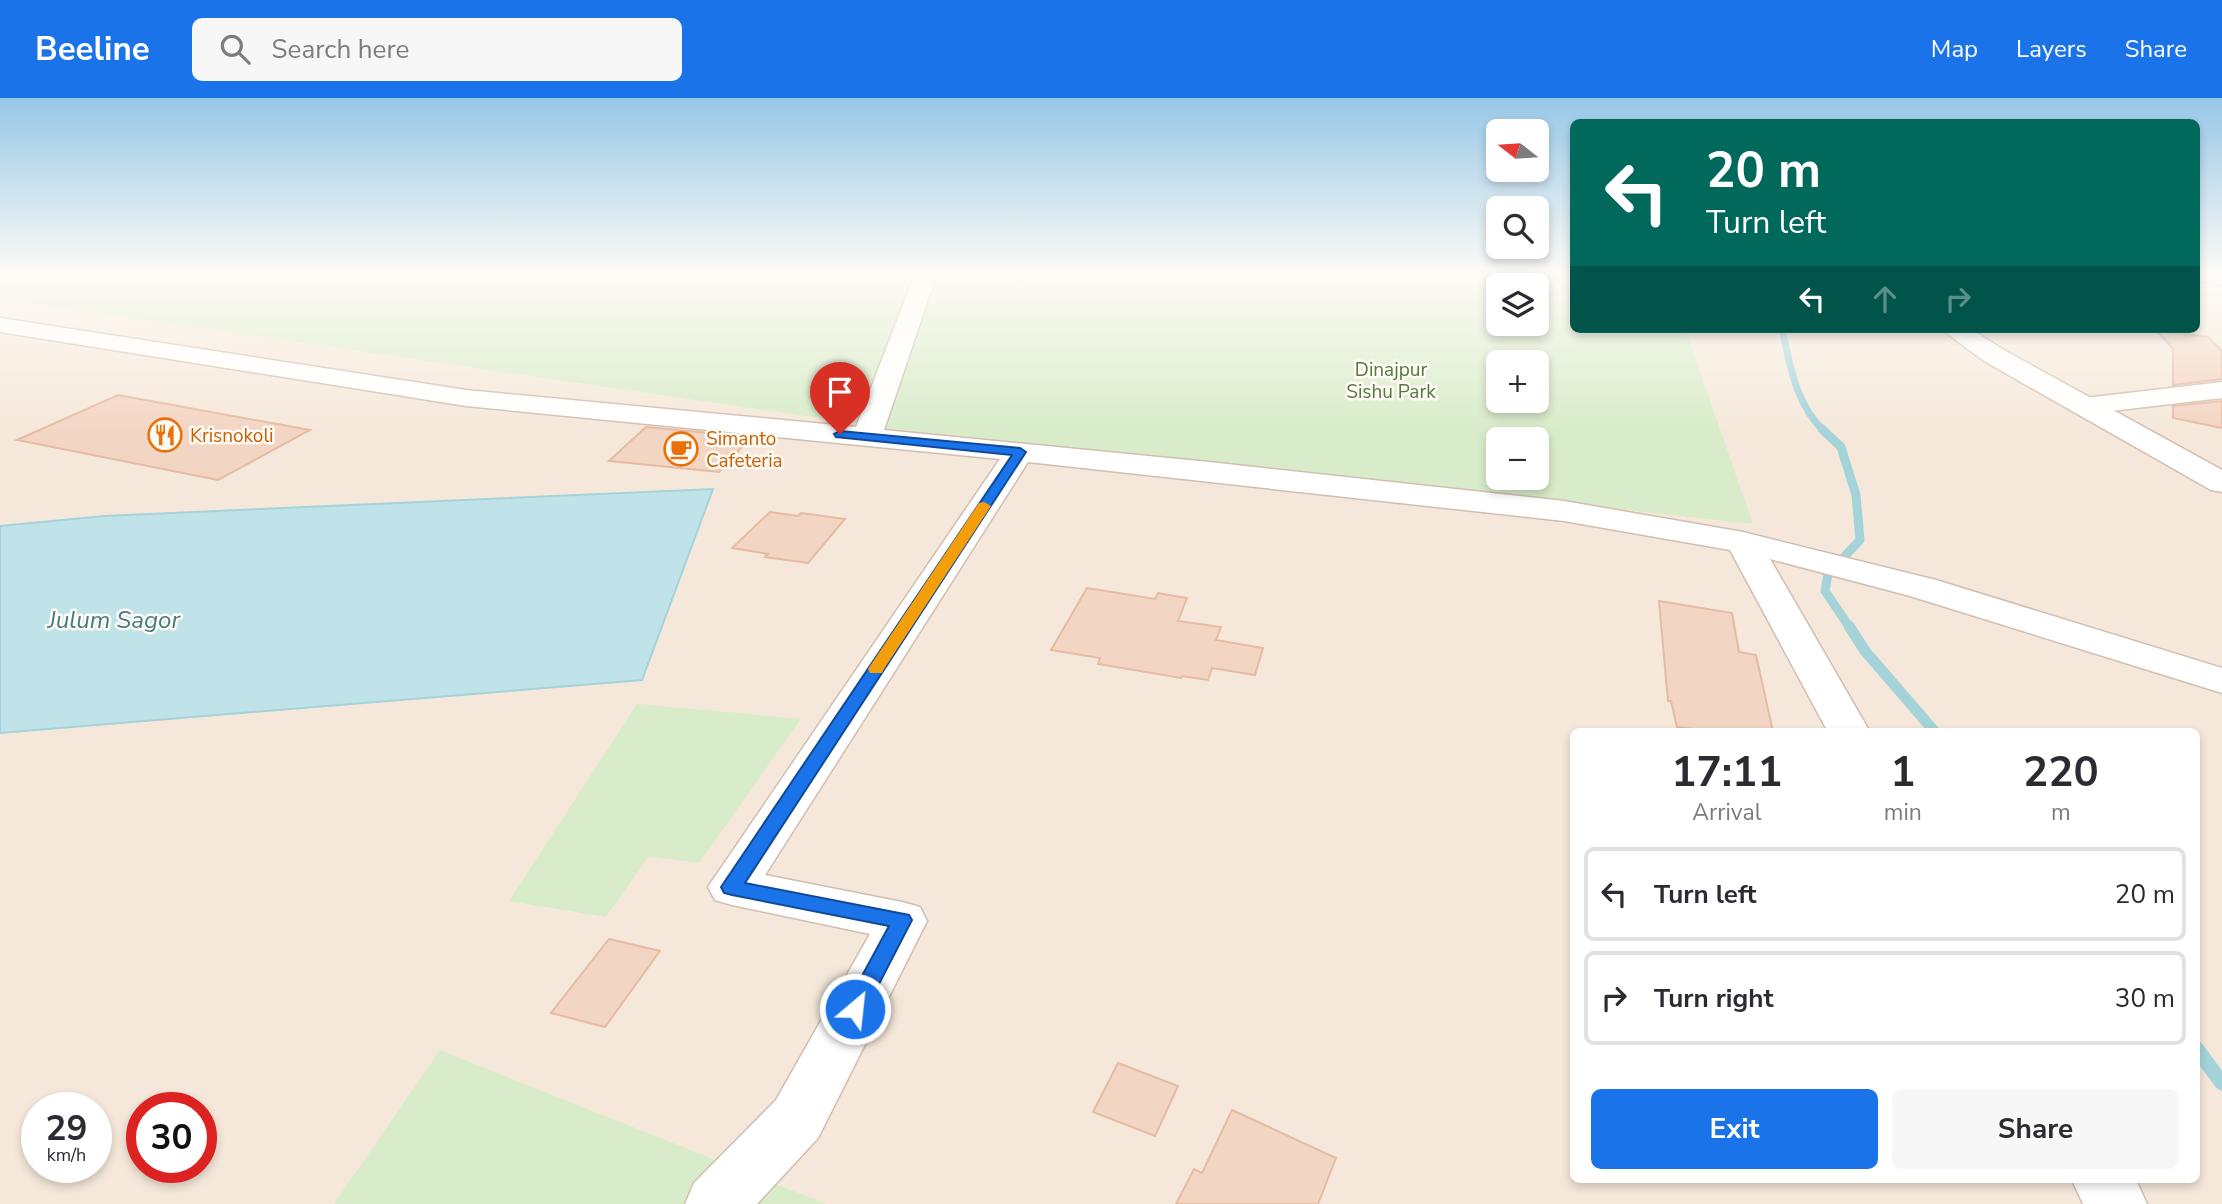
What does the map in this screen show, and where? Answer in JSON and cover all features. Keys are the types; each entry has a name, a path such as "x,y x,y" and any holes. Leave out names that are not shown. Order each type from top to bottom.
{"street":[{"path":"17,328 466,398 1020,452 1564,511 1759,546 1873,575 2222,681"},
{"path":"867,437 906,328"},
{"path":"1960,333 1993,355 2222,483"},
{"path":"2085,407 2216,393"},
{"path":"716,1204 797,1119 902,920 732,887 1020,452"},
{"path":"1759,546 1847,728"},
{"path":"2104,1183 2116,1204"}],"shaded area":[{"path":"0,328 1486,328 1486,336 1549,336 1549,328 1570,328 1570,333 2200,333 2200,328 2222,328 2222,1204 0,1204"}],"green space":[{"path":"197,328 905,328 875,426"},
{"name":"Dinajpur Sishu Park","path":"916,328 1486,328 1486,336 1549,336 1549,328 1570,328 1570,333 1686,333 1753,524 878,427"},
{"path":"637,704 801,719 699,863 649,856 606,917 509,901"},
{"path":"440,1050 826,1204 334,1204"}],"water":[{"name":"Julum Sagor","path":"713,489 642,680 0,733 0,526 104,516"}],"building":[{"path":"2159,333 2208,337 2222,351 2222,379 2173,385 2173,349"},
{"name":"Krisnokoli","path":"118,395 310,430 218,480 17,440"},
{"path":"2222,401 2222,428 2173,418 2173,406"},
{"name":"Simanto Cafeteria","path":"646,427 751,437 719,472 609,461"},
{"path":"770,512 845,519 808,563 765,557 768,554 732,548"},
{"path":"1087,588 1155,599 1158,593 1187,598 1178,621 1221,627 1216,640 1263,648 1255,675 1212,668 1208,680 1181,678 1098,664 1100,658 1051,650"},
{"path":"1659,601 1732,613 1739,652 1756,655 1772,728 1677,727 1671,701 1668,701"},
{"path":"609,939 660,951 605,1027 551,1013"},
{"path":"1118,1063 1178,1086 1155,1136 1093,1112"},
{"path":"1232,1110 1336,1158 1318,1204 1176,1204 1194,1169 1202,1173"}],"waterway":[{"path":"1783,333 1791,370 1801,397 1814,421 1822,429"},
{"path":"1822,429 1841,447 1856,495 1860,540 1828,574 1825,591 1850,628"},
{"path":"1849,626 1865,651 1932,728"},
{"path":"2200,1053 2222,1083"}],"slow traffic":[{"path":"876,669 984,506"}],"place":[{"name":"Krisnokoli","path":"165,435"},
{"name":"Simanto Cafeteria","path":"681,449"}],"route":[{"path":"840,434 1020,452 732,887 902,920 855,1009"}]}
